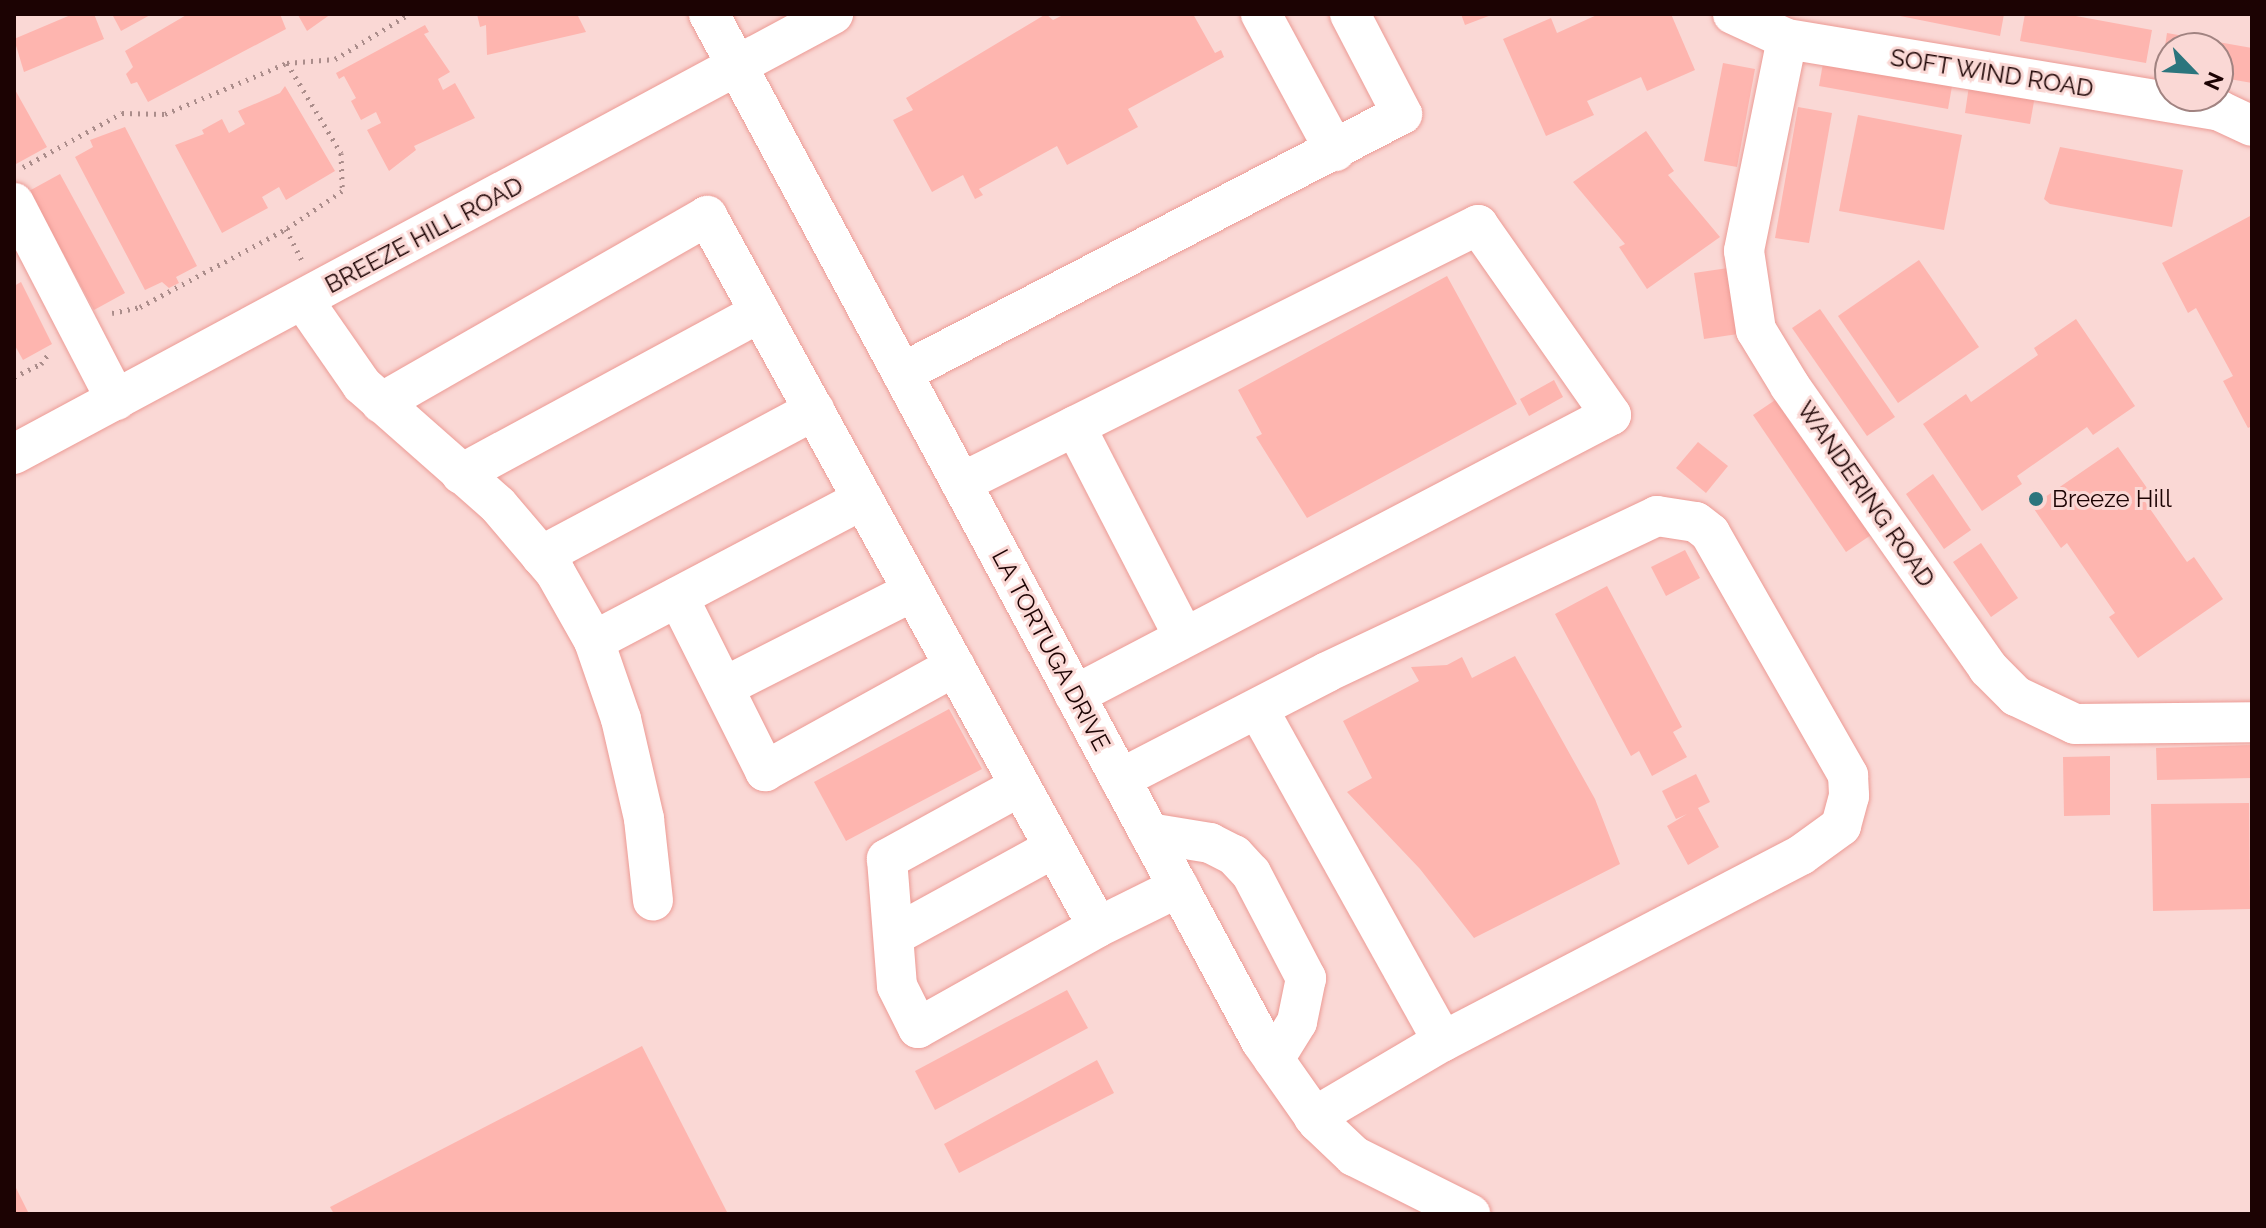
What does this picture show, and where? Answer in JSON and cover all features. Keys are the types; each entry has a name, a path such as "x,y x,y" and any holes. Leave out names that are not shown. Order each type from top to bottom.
{"street":[{"name":"LA TORTUGA DRIVE","path":"709,14 1149,833 1274,1059 1314,1117 1354,1156 1470,1214"},
{"name":"BREEZE HILL ROAD","path":"14,454 833,14"},
{"path":"1261,14 1335,151"},
{"path":"902,373 1402,114 1350,14"},
{"name":"SOFT WIND ROAD","path":"1733,14 1787,39 2220,111 2252,126"},
{"name":"WANDERING ROAD","path":"1787,39 1744,251 1756,330 1790,386 1988,668 2016,696 2075,724 2252,722"},
{"path":"14,203 116,400"},
{"path":"381,403 707,216 1098,927"},
{"path":"961,483 1478,225 1611,415 1075,695"},
{"path":"310,296 362,385 498,505 541,556 594,641 621,719 641,805 653,901"},
{"path":"461,474 760,312"},
{"path":"541,556 814,410"},
{"path":"1075,426 1184,637"},
{"path":"594,641 863,499"},
{"path":"1120,779 1259,711 1327,672 1657,516 1677,517 1710,533 1848,775 1849,796 1841,826 1801,855 1443,1041 1314,1117"},
{"path":"724,687 913,591"},
{"path":"678,597 765,771 955,666"},
{"path":"1259,711 1443,1041"},
{"path":"1020,786 887,859 897,986 918,1028 1098,927 1179,887"},
{"path":"1149,833 1210,843 1234,855 1251,873 1306,978 1297,1022 1274,1059"},
{"path":"895,935 1054,848"}],"path":[{"path":"14,172 122,113 165,114 287,63 335,59 409,14"},
{"path":"75,320 140,307 286,229 342,191 341,153 287,63"},
{"path":"286,229 310,296"}],"building":[{"path":"73,14 94,14 104,39 24,72 14,39"},
{"path":"112,14 152,14 121,31"},
{"path":"188,14 280,14 286,29 148,102 137,82 131,84 126,74 133,67 125,51"},
{"path":"301,14 331,14 307,31 298,15"},
{"path":"477,14 577,14 586,32 487,55 486,25 480,27"},
{"path":"1046,14 1053,20 1065,14 1193,14 1215,53 1221,50 1224,57 1128,109 1138,127 1067,165 1057,146 979,189 983,195 975,199 963,175 932,192 893,120 913,110 906,98"},
{"path":"1461,14 1494,14 1465,25"},
{"path":"1599,14 1671,14 1695,70 1647,91 1641,77 1587,101 1594,115 1546,136 1503,39 1551,18 1557,33"},
{"path":"1890,14 2004,14 2000,36"},
{"path":"2025,14 2065,14 2152,30 2146,63 2020,41"},
{"path":"425,25 429,32 424,34 450,72 438,79 443,90 455,83 475,118 414,146 416,150 389,171 367,130 381,123 376,112 361,120 351,101 356,98 344,76 339,79 336,73"},
{"path":"2234,45 2252,48 2252,83 2234,80"},
{"path":"1825,52 1954,75 1948,109 1819,86"},
{"path":"1723,63 1755,69 1737,167 1704,161"},
{"path":"1970,79 2036,90 2030,124 1965,113"},
{"path":"285,86 335,171 286,200 279,187 262,197 268,208 222,233 175,145 204,134 202,130 222,119 229,133 245,124 238,111 280,93"},
{"path":"14,88 47,147 16,164 14,160"},
{"path":"1798,107 1832,113 1809,243 1775,238"},
{"path":"1858,115 1962,135 1944,230 1839,211"},
{"path":"125,127 197,266 176,277 179,283 169,288 162,282 145,290 75,157 93,147 90,140"},
{"path":"1646,131 1674,171 1668,175 1720,237 1647,289 1619,247 1625,244 1573,182"},
{"path":"2060,147 2183,170 2172,227 2050,204 2044,199"},
{"path":"60,174 125,293 94,310 29,191"},
{"path":"2252,215 2252,426 2248,428 2223,381 2233,376 2196,308 2188,313 2162,263"},
{"path":"1919,260 1979,347 1898,403 1838,316"},
{"path":"1728,268 1738,334 1704,339 1694,273"},
{"path":"1447,276 1517,404 1307,518 1256,437 1262,434 1238,390"},
{"path":"21,282 52,344 23,360 14,344 14,286"},
{"path":"1820,309 1895,417 1867,436 1792,328"},
{"path":"2076,319 2135,406 2093,435 2087,427 2017,476 2022,484 1982,511 1923,424 1966,394 1971,402 2038,355 2034,348"},
{"path":"1554,380 1563,397 1529,416 1520,399"},
{"path":"1781,396 1874,533 1846,552 1753,415"},
{"path":"1698,442 1728,466 1706,493 1676,468"},
{"path":"2118,447 2147,488 2139,493 2187,562 2194,557 2223,599 2138,658 2109,617 2115,613 2067,543 2061,548 2032,506"},
{"path":"1933,474 1971,530 1944,549 1906,494"},
{"path":"1981,543 2018,598 1991,617 1953,562"},
{"path":"1685,550 1700,578 1666,596 1651,567"},
{"path":"1607,586 1682,727 1673,732 1687,757 1652,776 1639,751 1631,756 1555,614"},
{"path":"1515,656 1595,799 1620,864 1474,938 1420,869 1347,792 1372,778 1343,721 1419,681 1411,667 1447,665 1462,657 1472,678"},
{"path":"949,709 982,769 846,841 814,782"},
{"path":"2252,745 2252,778 2157,780 2156,748"},
{"path":"2110,756 2110,815 2064,816 2063,757"},
{"path":"1696,774 1710,802 1698,808 1719,847 1688,865 1667,826 1687,814 1676,819 1662,791"},
{"path":"2249,803 2250,909 2153,911 2151,804"},
{"path":"1067,990 1088,1028 935,1110 915,1071"},
{"path":"642,1046 728,1214 334,1214 330,1207"},
{"path":"1097,1060 1114,1093 959,1173 944,1144"},
{"path":"14,1184 29,1214 14,1214"}],"place":[{"name":"Breeze Hill","path":"2036,499"}]}
